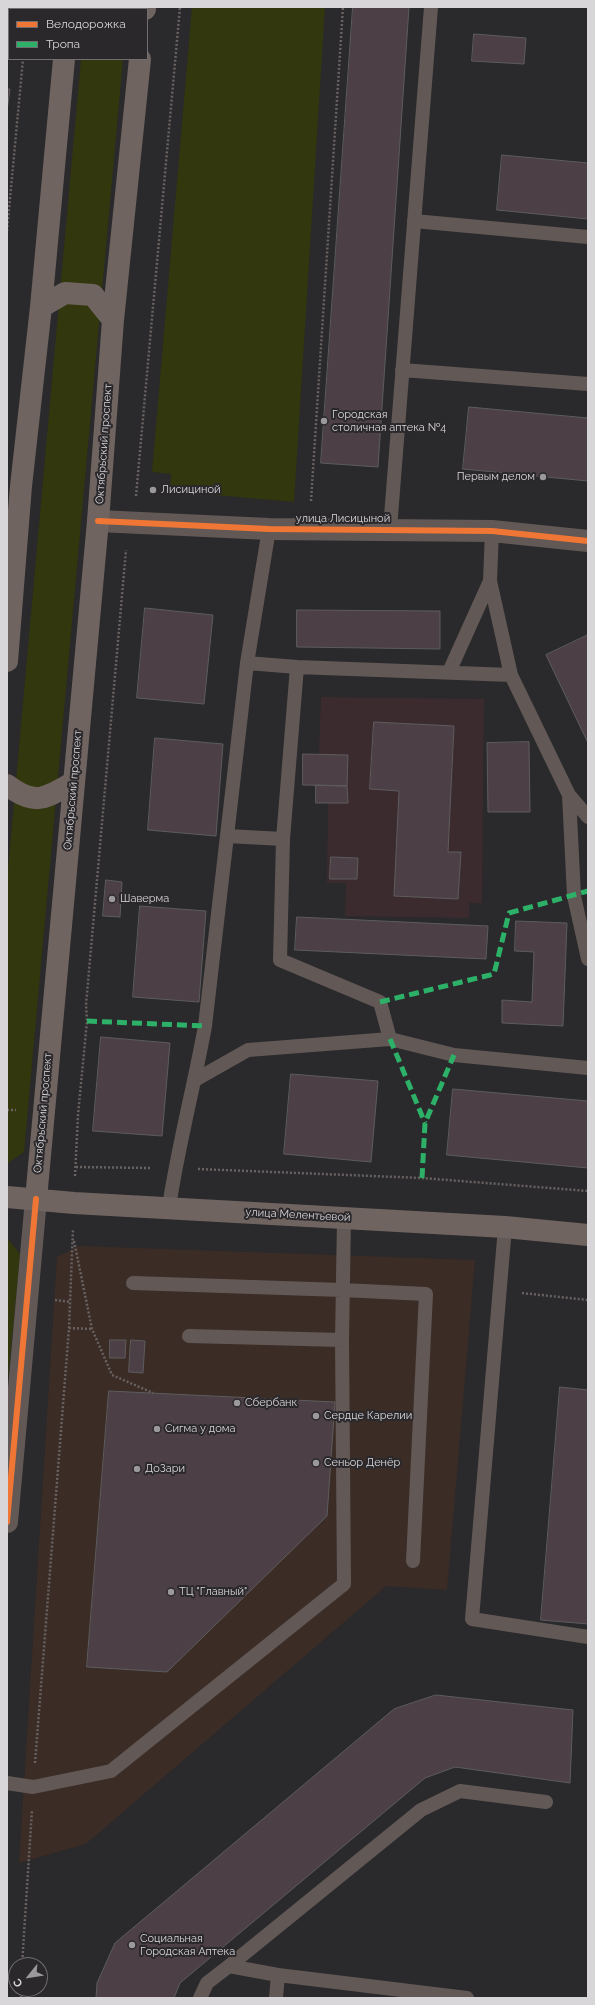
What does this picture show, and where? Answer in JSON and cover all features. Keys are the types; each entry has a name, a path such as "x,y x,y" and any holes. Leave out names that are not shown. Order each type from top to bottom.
{"main road":[{"path":"7,661 14,486 40,307 64,60"},
{"name":"Октябрьский проспект","path":"36,1199 98,521 113,320 140,60"},
{"path":"40,307 65,293 92,295 113,320"},
{"path":"7,785 21,795 44,798 74,782"},
{"name":"улица Мелентьевой","path":"7,1197 505,1227 588,1235"}],"street":[{"name":"улица Лисицыной","path":"98,521 269,529 492,531 588,541"},
{"name":"Октябрьский проспект","path":"7,1522 36,1199"}],"lane":[{"path":"390,529 431,7"},
{"path":"414,221 588,237"},
{"path":"402,370 588,384"},
{"path":"169,1207 174,1169 195,1080 205,1026 247,663 269,529"},
{"path":"492,531 490,581 511,675 569,795 588,816"},
{"path":"449,672 490,581"},
{"path":"247,663 297,667 511,675"},
{"path":"297,667 283,839 280,960 380,1002 390,1039"},
{"path":"569,795 574,896 588,959"},
{"path":"227,836 283,839"},
{"path":"195,1080 248,1050 390,1039 454,1055 588,1068"},
{"path":"7,1783 33,1787 111,1771 344,1584 342,1290 344,1218"},
{"path":"505,1227 472,1619 588,1637"},
{"path":"133,1283 426,1294 413,1561"},
{"path":"189,1336 342,1340"},
{"path":"200,1998 207,1983 421,1810 460,1791 546,1802"},
{"path":"229,1966 278,1975 467,1998"},
{"path":"276,1998 278,1975"}],"path":[{"path":"135,504 180,7"},
{"path":"310,507 343,7"},
{"path":"7,230 23,60"},
{"path":"126,549 86,1005 87,1021 78,1115 76,1167 422,1178 588,1191"},
{"path":"22,1957 33,1787 69,1328 73,1237 92,1329 112,1375 153,1393"},
{"path":"517,1293 588,1300"},
{"path":"69,1328 92,1329"}],"shaded area":[{"path":"321,697 484,699 482,903 469,903 469,918 345,916 346,883 327,883 328,803 316,803 316,785 303,785 303,754 319,754"},
{"path":"79,1246 475,1260 447,1590 386,1586 86,1844 19,1863 57,1257"}],"green space":[{"path":"192,7 325,7 294,502 170,491 171,474 152,472"},
{"path":"81,60 123,60 24,1152 7,1164 7,880"},
{"path":"7,1238 20,1254 7,1391"}],"building":[{"path":"353,7 409,7 378,467 321,463"},
{"path":"474,34 526,38 524,64 472,61"},
{"path":"7,89 10,89 7,111"},
{"path":"502,155 588,163 588,219 497,210"},
{"path":"469,407 588,418 588,481 463,469"},
{"path":"145,608 213,615 204,704 137,698"},
{"path":"297,610 440,611 440,649 297,647"},
{"path":"588,635 588,743 546,655"},
{"path":"374,722 454,726 448,852 461,852 458,899 394,896 399,791 370,789"},
{"path":"155,738 223,744 216,836 148,830"},
{"path":"529,742 530,812 488,812 487,743"},
{"path":"303,754 348,755 347,786 303,785"},
{"path":"316,785 347,786 348,803 316,803"},
{"path":"331,857 358,858 357,879 330,879"},
{"name":"Шаверма","path":"106,880 122,882 120,917 103,916"},
{"path":"140,906 206,911 199,1002 133,997"},
{"path":"297,917 488,926 486,959 295,950"},
{"path":"516,921 567,923 563,1026 502,1023 502,1000 532,1002 534,952 515,951"},
{"path":"101,1037 170,1043 162,1136 93,1131"},
{"path":"291,1074 378,1081 371,1162 284,1154"},
{"path":"453,1089 588,1101 588,1168 447,1155"},
{"path":"110,1340 126,1340 125,1358 110,1358"},
{"path":"131,1340 145,1341 143,1373 129,1372"},
{"path":"560,1387 588,1390 588,1624 541,1620"},
{"name":"ТЦ \"Главный\"","path":"109,1391 335,1402 327,1516 167,1672 87,1667"},
{"path":"436,1695 573,1710 570,1783 455,1767 425,1778 180,1983 174,1998 96,1998 97,1983 115,1943 394,1709"}],"marked path":[{"path":"380,1002 494,974 509,913 588,891"},
{"path":"87,1021 205,1026"},
{"path":"390,1039 425,1123"},
{"path":"422,1178 425,1123 454,1055"}],"cycle path":[{"path":"98,521 269,529 492,531 588,541"},
{"path":"7,1522 36,1199"}],"place":[{"name":"Городская столичная аптека №4","path":"324,421"},
{"name":"Первым делом","path":"543,477"},
{"name":"Лисициной","path":"153,490"},
{"name":"Шаверма","path":"112,899"},
{"name":"Сбербанк","path":"237,1403"},
{"name":"Сердце Карелии","path":"316,1416"},
{"name":"Сигма у дома","path":"157,1429"},
{"name":"Сеньор Денёр","path":"316,1463"},
{"name":"ДоЗари","path":"137,1469"},
{"name":"ТЦ \"Главный\"","path":"171,1592"},
{"name":"Социальная Городская Аптека","path":"132,1945"}]}
